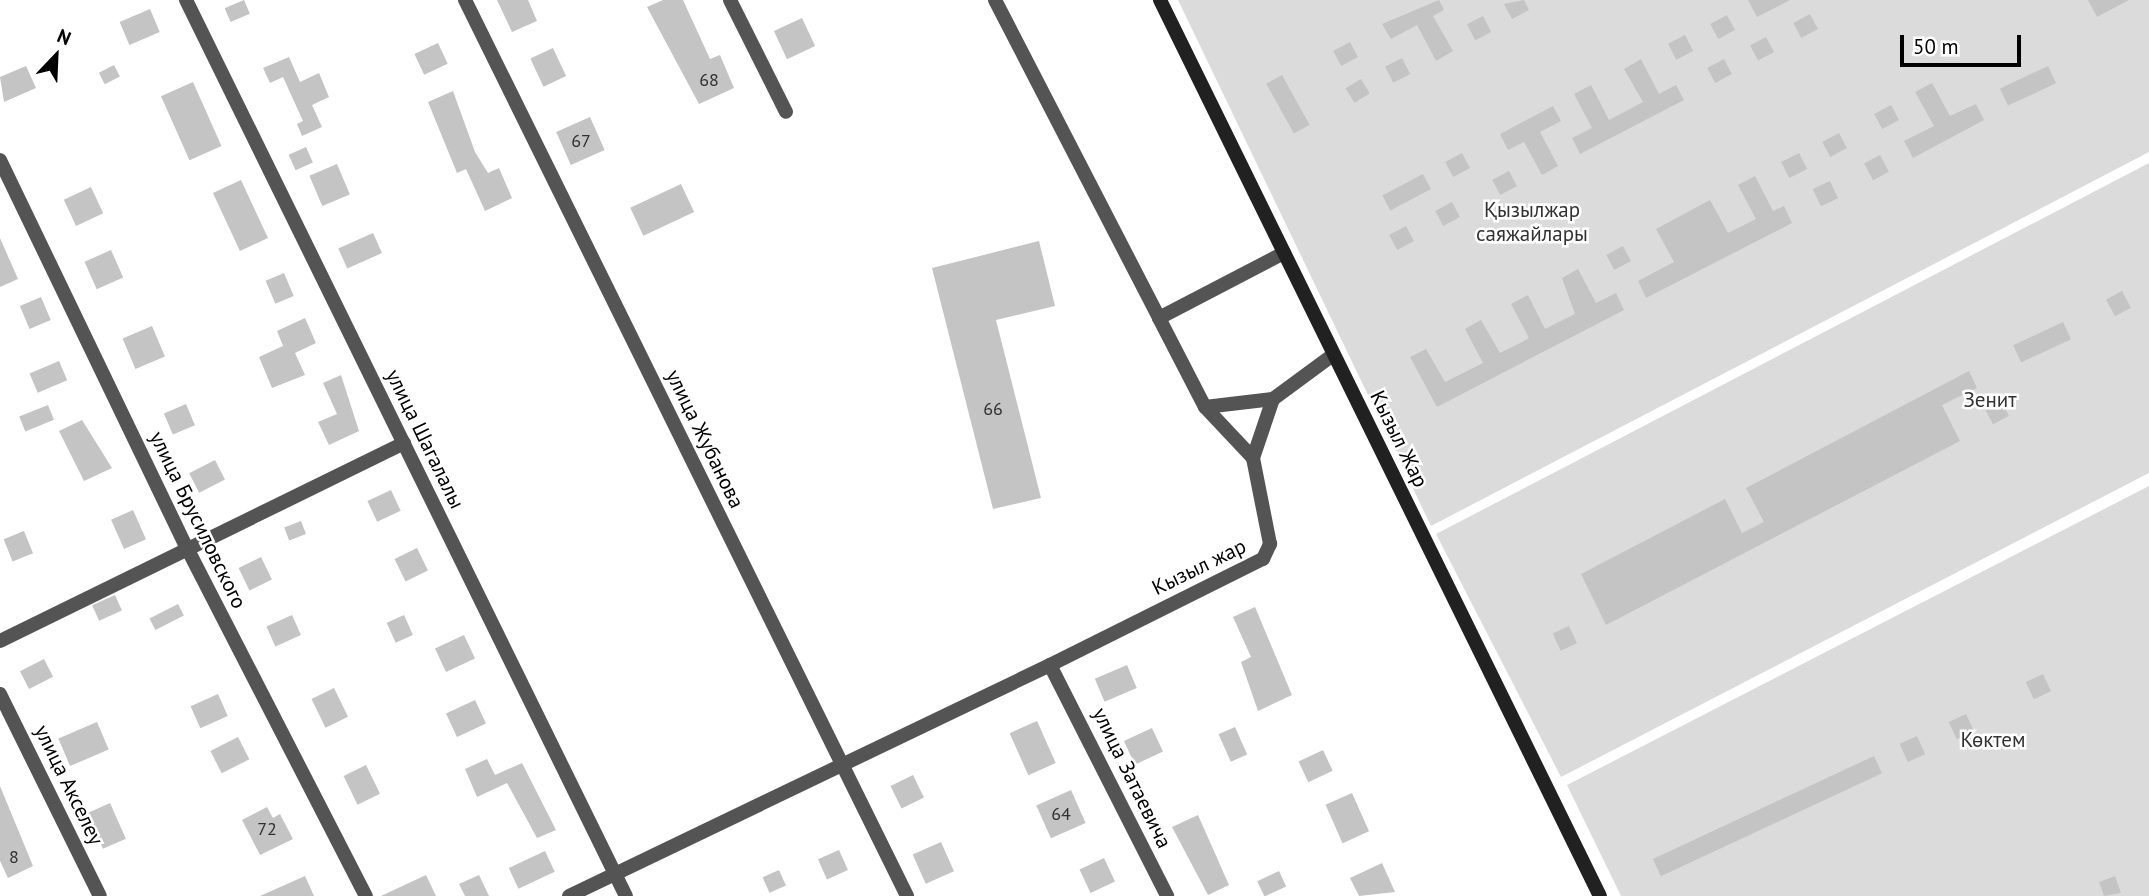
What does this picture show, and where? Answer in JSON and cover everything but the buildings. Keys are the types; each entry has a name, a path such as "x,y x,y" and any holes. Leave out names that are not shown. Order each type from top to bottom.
{"main road":[{"name":"Кызыл Жар","path":"1160,0 1600,896"}],"street":[{"name":"улица Шагалалы","path":"186,0 626,896"},
{"name":"улица Жубанова","path":"465,0 907,896"},
{"path":"730,0 786,112"},
{"path":"996,3 1205,407 1253,458"},
{"name":"улица Брусиловского","path":"0,160 188,550 366,896"},
{"path":"1158,318 1284,253"},
{"path":"1205,407 1273,399 1333,355"},
{"name":"Кызыл жар","path":"569,896 842,762 1050,665 1263,559 1270,544 1253,458 1273,399"},
{"path":"0,641 404,443"},
{"name":"улица Затаевича","path":"1050,665 1059,678 1167,896"},
{"name":"улица Акселеу","path":"0,694 6,720 100,896"}],"green space":[{"name":"Қызылжар саяжайлары","path":"1178,0 2149,0 2149,152 1431,526"},
{"name":"Зенит","path":"2149,163 2149,473 1561,777 1436,534"},
{"name":"Көктем","path":"2149,486 2149,896 1621,896 1567,785"}]}
